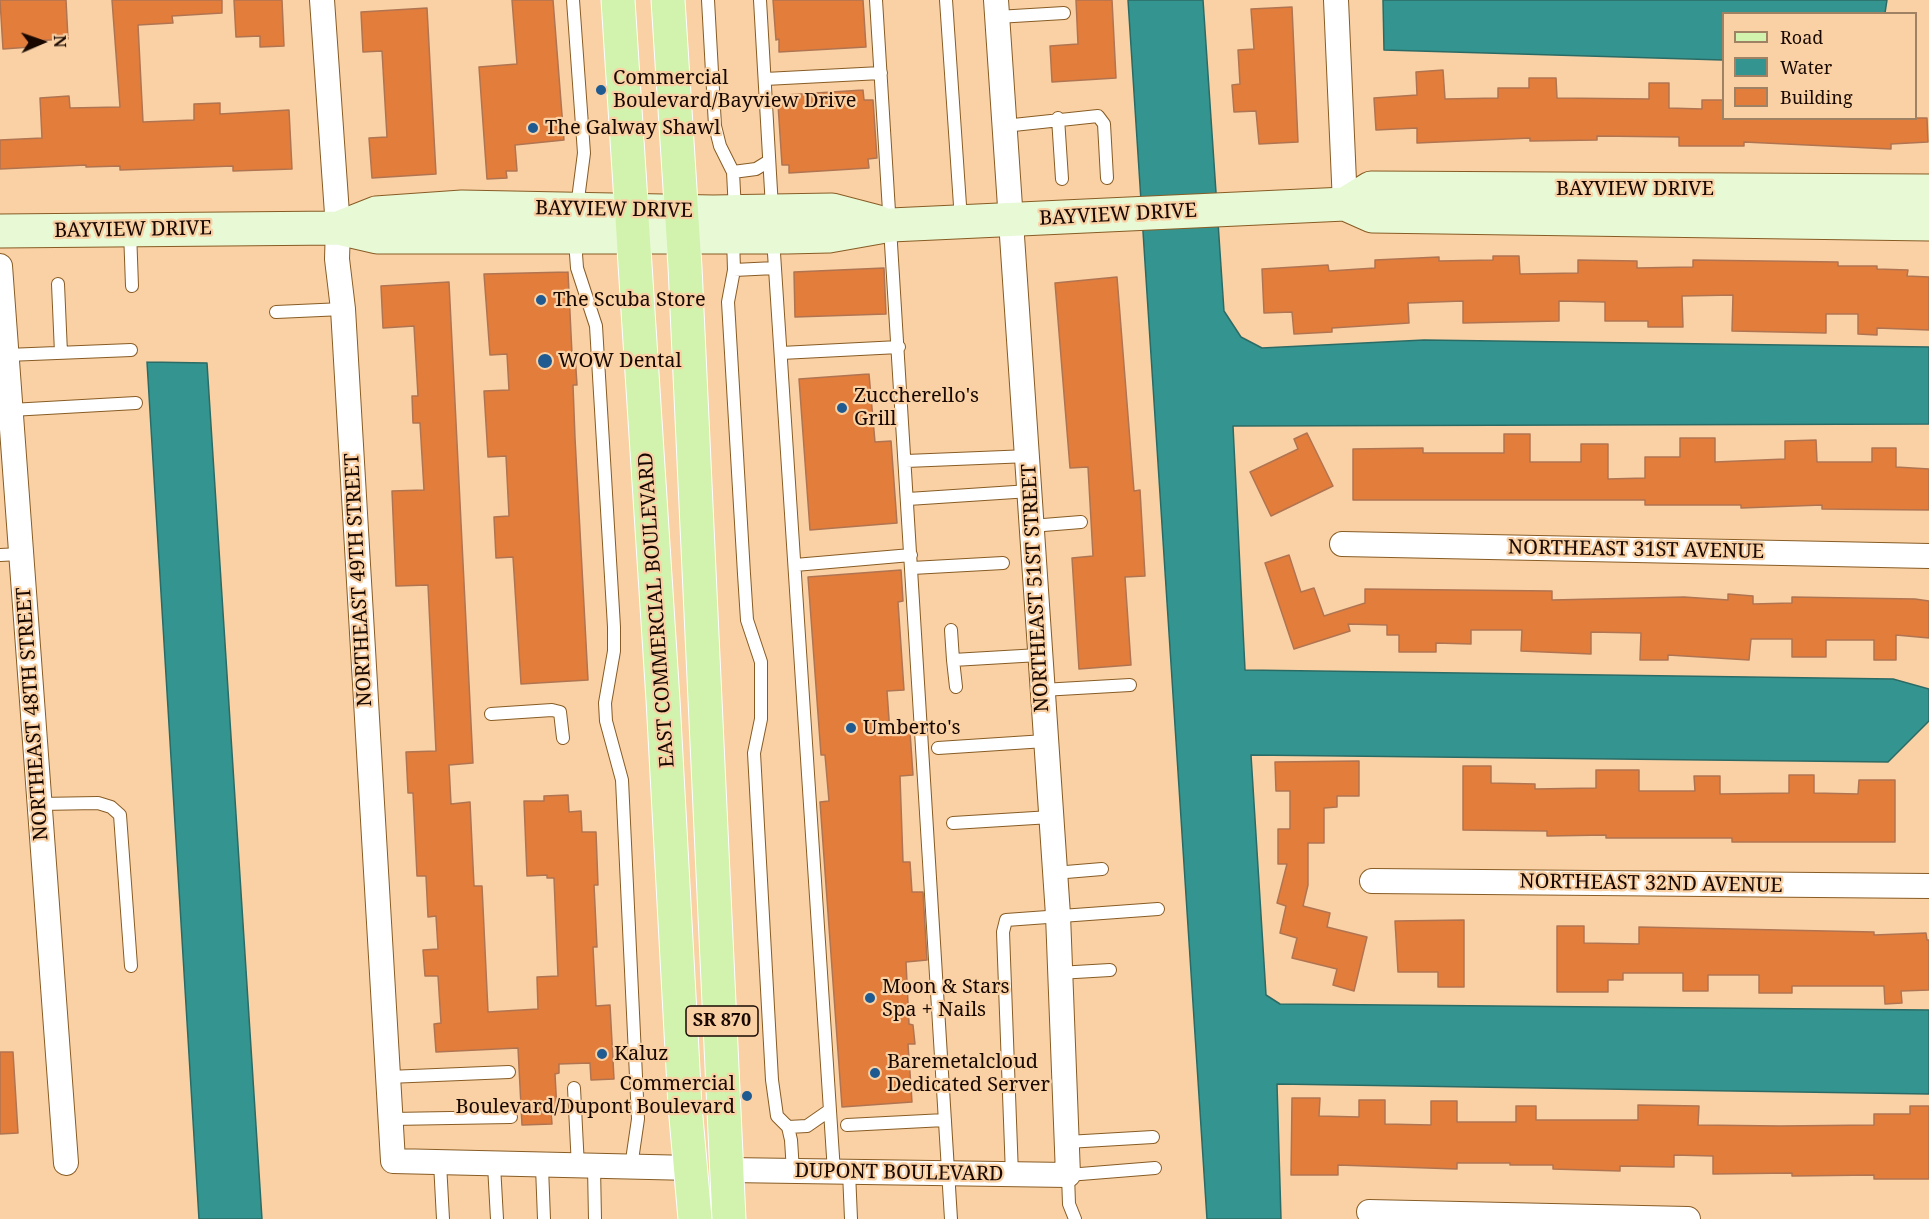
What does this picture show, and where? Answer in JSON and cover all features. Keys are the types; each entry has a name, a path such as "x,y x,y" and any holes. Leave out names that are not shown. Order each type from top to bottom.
{"main road":[{"name":"EAST COMMERCIAL BOULEVARD","path":"618,0 663,700 685,1106 695,1219"},
{"name":"SR 870","path":"668,0 706,694 729,1170 729,1219"},
{"path":"659,642 676,676 689,688 706,694"},
{"path":"663,700 678,705 708,739"},
{"path":"685,1106 714,1162 729,1170"}],"street":[{"name":"NORTHEAST 49TH STREET","path":"322,0 338,228 337,259 343,309 393,1161 440,1163"},
{"path":"1336,0 1345,204"},
{"name":"NORTHEAST 51ST STREET","path":"997,8 1029,456 1039,655 1058,915 1058,973 1068,1175"},
{"name":"BAYVIEW DRIVE","path":"0,231 338,228 377,237 576,222 734,224 773,239 829,236 891,225 1132,216 1345,204 1371,188 1490,203 1709,205 1849,223 1929,224"},
{"name":"BAYVIEW DRIVE","path":"1709,205 1849,190 1929,191"},
{"path":"1849,190 1849,223"},
{"name":"NORTHEAST 48TH STREET","path":"0,266 10,410 11,555 39,804 66,1163"},
{"name":"NORTHEAST 31ST AVENUE","path":"1342,544 1929,556"},
{"name":"NORTHEAST 32ND AVENUE","path":"1372,881 1929,886"},
{"path":"440,1163 542,1167 692,1168"},
{"name":"DUPONT BOULEVARD","path":"729,1170 1068,1175"},
{"path":"1369,1212 1688,1219"}],"lane":[{"path":"573,0 584,153 576,222 578,268 596,326 614,627 614,651 605,703 606,721 622,780 638,1119 631,1167"},
{"path":"708,0 715,126 720,146 733,172 735,270 728,302 747,620 760,656 762,672 761,719 754,753 771,1080 777,1116 788,1127 793,1171"},
{"path":"760,0 773,239 830,1110 851,1219"},
{"path":"876,0 951,1219"},
{"path":"946,0 962,223"},
{"path":"997,8 1064,13"},
{"path":"765,79 881,74"},
{"path":"1004,126 1091,115 1102,120 1107,178"},
{"path":"1058,118 1062,179"},
{"path":"733,172 756,169 769,161"},
{"path":"130,230 132,286"},
{"path":"735,270 773,239"},
{"path":"58,284 61,353"},
{"path":"276,312 343,309"},
{"path":"781,353 899,347"},
{"path":"7,355 131,350"},
{"path":"10,410 136,403"},
{"path":"906,461 1029,456"},
{"path":"908,500 1030,491"},
{"path":"1031,526 1081,522"},
{"path":"795,565 912,562 1003,563"},
{"path":"951,630 956,687"},
{"path":"953,660 1039,655"},
{"path":"1042,690 1130,685"},
{"path":"491,714 552,710 560,712 563,738"},
{"path":"938,748 1045,741"},
{"path":"39,804 98,803 111,807 120,815 131,966"},
{"path":"952,823 1051,817"},
{"path":"1054,873 1102,869"},
{"path":"1012,1175 1003,932 1006,920 1158,909"},
{"path":"1058,973 1110,970"},
{"path":"388,1077 509,1072"},
{"path":"574,1088 595,1219"},
{"path":"788,1127 807,1126 830,1110"},
{"path":"391,1119 511,1117"},
{"path":"847,1125 945,1119"},
{"path":"1067,1142 1154,1137"},
{"path":"440,1163 442,1219"},
{"path":"494,1165 497,1219"},
{"path":"542,1167 544,1219"},
{"path":"1075,1219 1069,1204 1068,1175 1155,1168"}],"water":[{"path":"1128,0 1203,0 1224,311 1241,337 1262,348 1424,340 1929,347 1929,424 1233,426 1245,670 1893,679 1929,689 1929,721 1888,762 1251,755 1266,995 1280,1004 1929,1010 1929,1094 1277,1084 1281,1219 1207,1219"},
{"path":"1383,0 1887,0 1885,12 1722,12 1722,60 1384,50"},
{"path":"147,362 207,363 262,1219 199,1219"}],"building":[{"path":"0,0 66,0 68,39 31,41 31,47 3,49"},
{"path":"112,0 222,0 222,13 172,16 173,23 138,25 143,122 194,120 194,104 220,103 220,114 289,110 292,169 233,171 233,166 120,170 120,166 86,167 86,165 0,169 0,140 42,138 40,98 69,96 70,108 120,107"},
{"path":"234,0 282,0 284,46 260,47 260,36 236,37"},
{"path":"512,0 553,0 564,140 515,145 517,171 506,171 507,178 487,179 479,67 517,64"},
{"path":"773,0 863,0 866,47 779,52"},
{"path":"1076,0 1112,0 1116,78 1052,82 1050,46 1078,44"},
{"path":"1292,7 1298,142 1259,144 1256,111 1234,112 1232,85 1240,84 1238,50 1254,49 1251,9"},
{"path":"427,8 436,174 372,178 369,138 387,137 382,51 363,52 361,12"},
{"path":"1443,70 1445,99 1498,98 1498,88 1529,88 1529,78 1556,78 1557,98 1649,99 1649,83 1669,83 1669,108 1702,109 1702,100 1722,100 1722,120 1917,120 1917,118 1927,118 1928,142 1891,144 1891,149 1744,142 1744,146 1679,146 1679,137 1597,136 1597,140 1530,141 1530,138 1417,143 1417,128 1376,130 1374,98 1417,95 1416,72"},
{"path":"863,90 864,100 873,100 877,158 868,159 869,168 789,173 789,165 782,165 778,104 785,104 785,95"},
{"path":"1493,256 1519,256 1520,274 1578,273 1578,260 1637,261 1637,268 1693,267 1693,260 1838,262 1838,266 1877,266 1877,269 1908,270 1907,276 1929,277 1929,330 1877,328 1877,335 1858,334 1858,314 1826,314 1826,333 1732,331 1733,295 1682,296 1683,327 1648,327 1648,321 1605,321 1605,302 1559,301 1559,321 1463,323 1463,301 1408,303 1409,323 1332,328 1332,332 1294,334 1292,312 1264,313 1262,269 1328,265 1329,271 1375,268 1375,260 1439,257 1439,261 1493,260"},
{"path":"884,268 886,314 795,317 794,272"},
{"path":"568,272 572,354 575,354 577,385 573,385 588,680 521,684 513,557 496,558 494,517 509,516 506,456 488,457 484,391 509,390 507,354 490,355 484,274"},
{"path":"1117,277 1134,491 1140,490 1145,576 1125,577 1131,665 1079,669 1072,558 1093,556 1088,467 1070,468 1055,283"},
{"path":"449,282 473,763 449,765 451,804 470,802 474,886 482,886 488,1012 538,1009 537,977 558,976 554,878 547,878 547,875 527,876 524,801 544,801 544,796 568,795 569,812 581,811 582,832 596,832 598,885 594,885 597,947 593,947 596,1006 610,1005 614,1079 591,1080 590,1063 559,1064 559,1073 555,1074 557,1111 551,1111 552,1124 522,1125 518,1048 436,1052 434,1024 441,1023 438,976 425,976 423,950 438,949 436,916 428,917 426,876 417,876 413,793 408,793 406,752 436,751 428,585 396,586 392,491 424,490 420,423 413,423 412,396 418,396 414,326 383,328 381,286"},
{"path":"869,374 875,442 891,441 897,523 810,530 799,379"},
{"path":"1307,433 1333,486 1271,516 1250,472 1298,449 1294,439"},
{"path":"1504,434 1530,434 1530,462 1581,462 1581,444 1608,444 1608,479 1645,478 1645,457 1680,457 1680,438 1715,438 1715,462 1785,459 1785,441 1816,440 1817,462 1872,462 1872,448 1896,448 1896,467 1929,469 1929,510 1822,509 1822,505 1741,508 1741,505 1645,505 1645,500 1353,500 1353,449 1423,448 1423,453 1504,453"},
{"path":"1289,555 1301,592 1314,588 1324,616 1365,603 1365,589 1552,591 1552,600 1684,597 1728,600 1728,594 1753,596 1753,604 1792,603 1792,597 1915,599 1929,601 1929,638 1896,635 1896,660 1874,660 1874,640 1826,640 1826,657 1792,657 1792,639 1751,639 1749,660 1668,655 1668,660 1640,660 1641,633 1591,632 1591,654 1521,651 1522,630 1471,630 1471,644 1436,643 1436,652 1399,652 1399,635 1387,635 1387,625 1348,624 1350,631 1294,649 1265,563"},
{"path":"901,570 903,601 898,602 904,690 887,691 890,733 910,732 913,775 900,776 903,862 910,862 912,892 923,892 927,960 906,962 909,1024 913,1025 915,1044 908,1044 912,1102 842,1107 820,802 829,801 825,755 821,755 808,577"},
{"path":"1359,761 1359,796 1337,796 1337,807 1324,808 1324,843 1308,843 1308,885 1303,906 1330,913 1327,927 1367,937 1354,991 1333,985 1337,969 1292,958 1297,938 1280,933 1286,906 1277,903 1287,864 1278,864 1278,829 1290,829 1290,791 1276,791 1275,762"},
{"path":"1463,766 1491,766 1491,783 1535,784 1535,789 1596,788 1596,770 1639,770 1639,791 1695,791 1694,776 1720,776 1720,794 1789,793 1789,775 1814,775 1814,793 1858,794 1859,780 1895,780 1895,842 1732,842 1732,838 1606,838 1606,835 1547,836 1547,831 1463,830"},
{"path":"1464,920 1464,987 1438,987 1438,972 1398,972 1395,921"},
{"path":"1557,926 1584,926 1584,943 1639,944 1639,927 1874,932 1874,935 1926,933 1927,940 1929,940 1929,990 1901,991 1902,1003 1885,1004 1884,986 1792,986 1792,993 1759,993 1759,975 1708,975 1708,991 1683,991 1683,973 1623,973 1623,980 1608,980 1608,992 1557,992"},
{"path":"0,1052 13,1052 18,1133 0,1134"},
{"path":"1292,1098 1320,1098 1319,1116 1359,1117 1359,1100 1385,1100 1385,1124 1431,1125 1431,1101 1457,1101 1457,1122 1516,1122 1516,1106 1536,1106 1536,1120 1638,1120 1638,1105 1699,1106 1698,1125 1780,1126 1874,1125 1874,1114 1910,1114 1910,1106 1929,1106 1929,1179 1874,1179 1874,1175 1792,1176 1792,1173 1713,1174 1713,1156 1674,1155 1674,1167 1620,1166 1620,1171 1553,1169 1553,1165 1457,1163 1457,1169 1338,1165 1338,1175 1291,1175"}],"place":[{"name":"Commercial Boulevard/Bayview Drive","path":"601,90"},
{"name":"The Galway Shawl","path":"533,128"},
{"name":"The Scuba Store","path":"541,300"},
{"name":"WOW Dental","path":"545,361"},
{"name":"Zuccherello's Grill","path":"842,408"},
{"name":"Umberto's","path":"851,728"},
{"name":"Moon & Stars Spa + Nails","path":"870,998"},
{"name":"Kaluz","path":"602,1054"},
{"name":"Baremetalcloud Dedicated Server","path":"875,1073"},
{"name":"Commercial Boulevard/Dupont Boulevard","path":"747,1096"}]}
